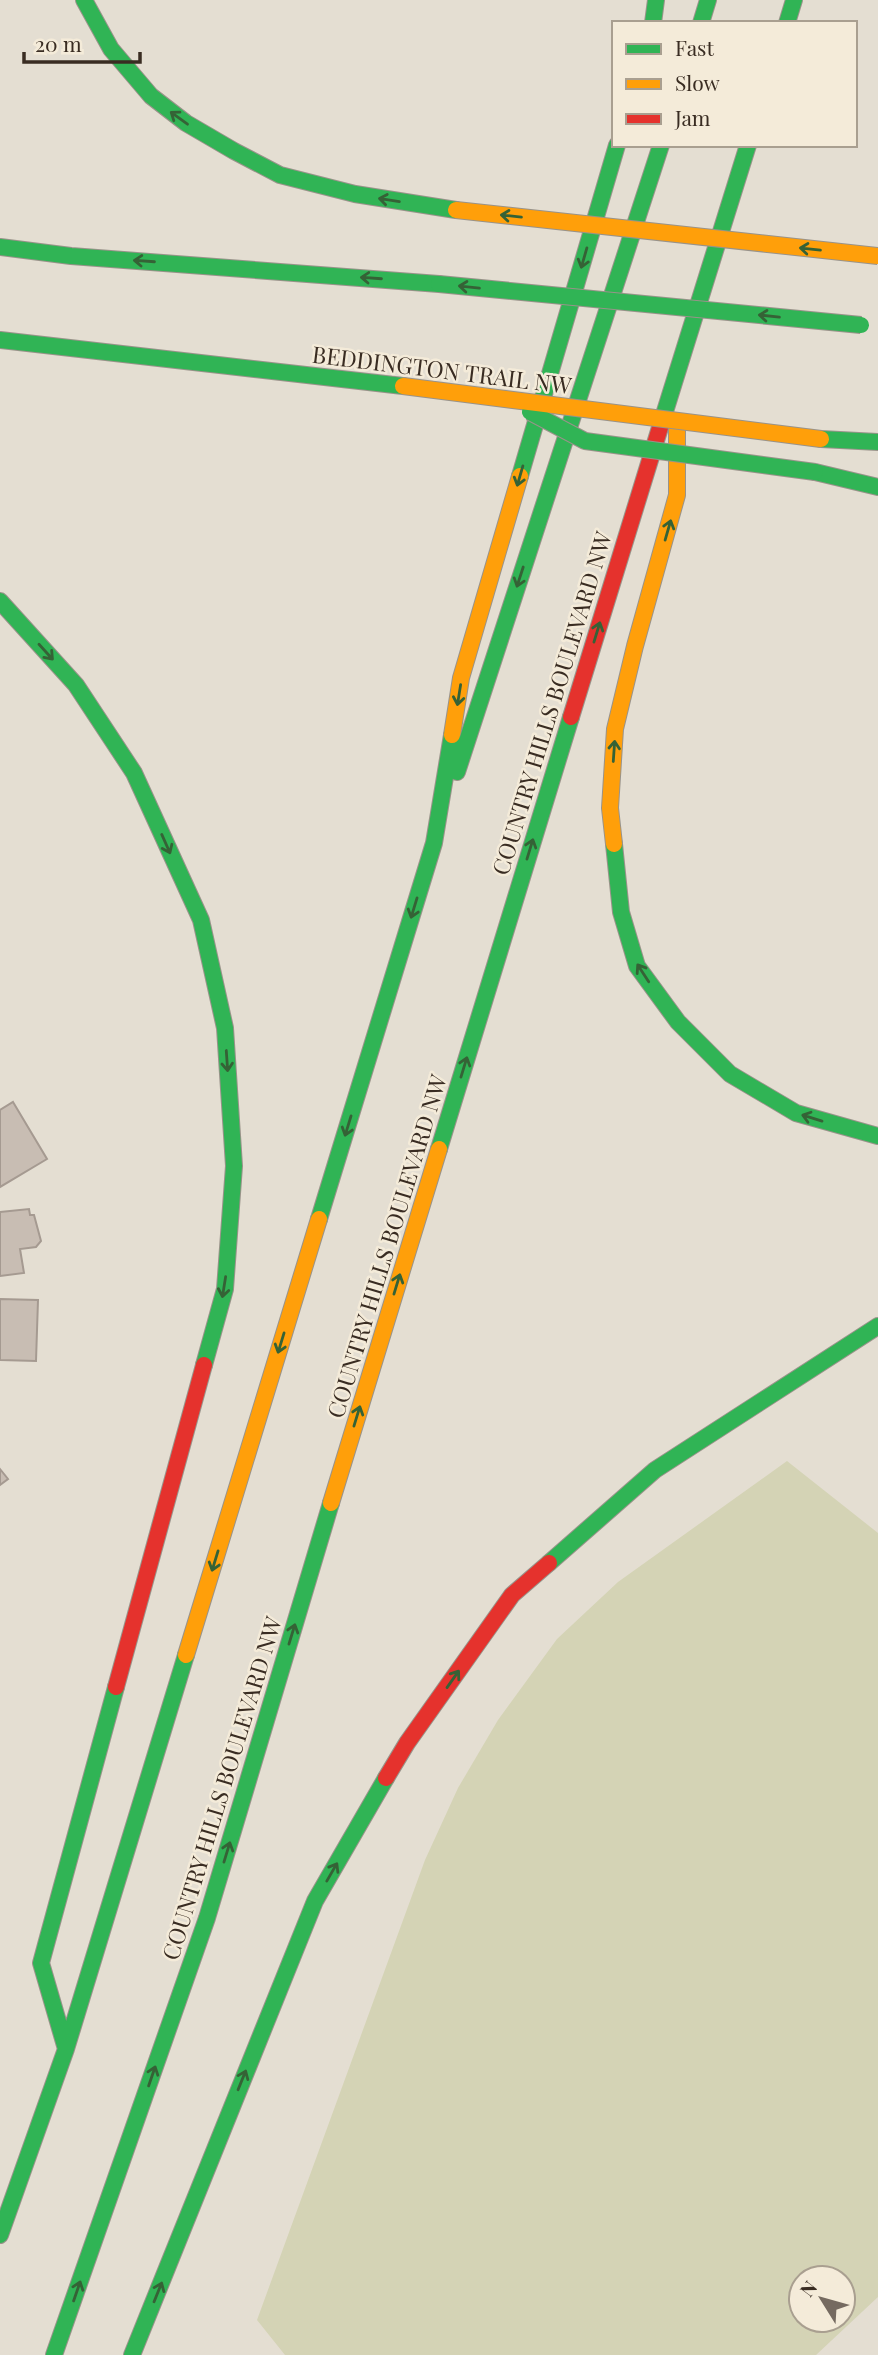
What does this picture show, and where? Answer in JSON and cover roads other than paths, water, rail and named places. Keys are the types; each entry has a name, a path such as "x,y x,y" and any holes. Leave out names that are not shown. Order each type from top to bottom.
{"main road":[{"path":"84,0 111,49 150,96 186,123 280,175 355,194 456,210 878,256"},
{"path":"653,21 656,0"},
{"path":"702,21 708,0"},
{"path":"788,21 794,0"},
{"path":"434,843 461,678 616,147"},
{"path":"0,2235 66,2049 434,843 660,147"},
{"name":"COUNTRY HILLS BOULEVARD NW","path":"54,2355 207,1918 377,1350 747,147"},
{"path":"0,247 71,256 439,284 878,327"},
{"path":"0,321 21,342"},
{"name":"BEDDINGTON TRAIL NW","path":"0,340 403,386 821,439 878,442"},
{"path":"677,371 677,495 615,729 610,808 621,912 637,966 678,1022 730,1074 796,1113 878,1136"},
{"path":"506,400 585,440 815,472 878,487"},
{"path":"0,601 76,685 134,773 201,920 225,1028 234,1166 225,1289 41,1963 66,2049"},
{"path":"132,2355 315,1901 407,1743 512,1595 655,1470 878,1326"}]}
